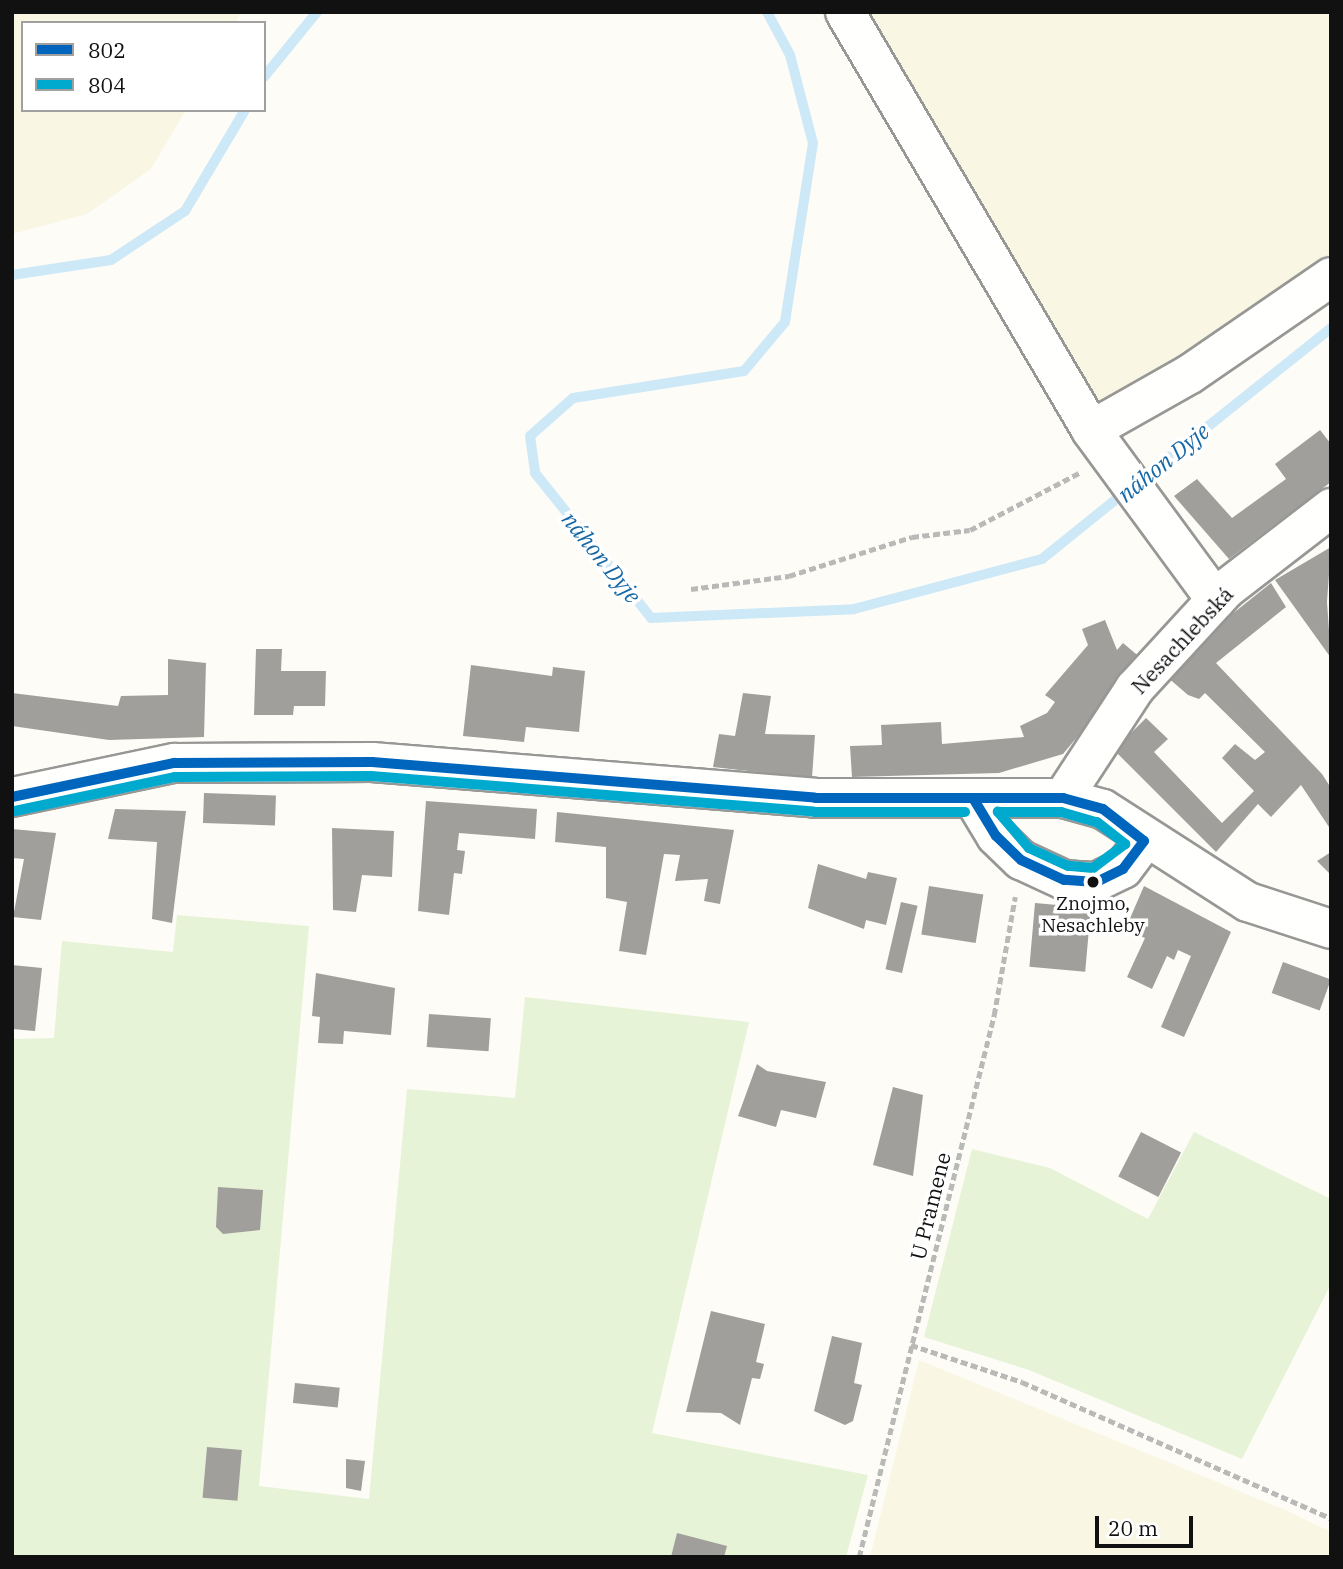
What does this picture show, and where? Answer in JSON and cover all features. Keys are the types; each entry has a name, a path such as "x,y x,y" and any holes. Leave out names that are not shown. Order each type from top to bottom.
{"street":[{"path":"845,12 1106,451 1148,502 1216,600"},
{"path":"1106,451 1224,352 1331,276"},
{"name":"Nesachlebská","path":"1063,798 1135,688 1216,600 1331,508"},
{"path":"12,797 174,763 372,762 815,798 1063,798 1103,809 1143,841 1248,902 1331,929"},
{"path":"973,798 996,836 1021,860 1064,880 1096,882 1123,869 1143,841"}],"path":[{"path":"691,589 789,576 924,534 970,530 1106,451"},
{"name":"U Pramene","path":"859,1557 994,1014 1021,860"},
{"path":"911,1345 1022,1382 1331,1518"}],"shaded area":[{"path":"12,12 241,12 237,21 21,21 21,112 185,112 151,169 87,214 12,234"},
{"path":"858,12 1331,12 1331,264 1107,426"},
{"path":"919,1360 1288,1511 1331,1532 1331,1557 870,1557"}],"green space":[{"path":"177,915 309,926 259,1486 369,1499 407,1089 515,1098 525,997 749,1022 652,1433 868,1475 846,1557 12,1557 12,1039 54,1038 62,941 173,952"},
{"path":"1194,1132 1331,1199 1331,1284 1242,1459 1029,1370 924,1337 972,1149 1050,1168 1148,1219"}],"building":[{"path":"1320,430 1331,444 1331,482 1229,559 1174,496 1197,479 1232,518 1286,479 1275,464"},
{"path":"1331,547 1327,602 1331,658 1275,580"},
{"path":"1271,583 1286,607 1216,663 1322,774 1331,788 1331,830 1301,785 1271,817 1258,804 1216,852 1114,750 1146,718 1168,739 1154,752 1222,823 1254,791 1222,758 1235,744 1255,760 1265,752 1205,693 1199,699 1188,695 1166,676 1197,642"},
{"path":"1105,620 1117,650 1123,643 1142,659 1063,754 999,773 852,777 850,746 882,745 881,725 941,722 942,744 1024,737 1020,726 1047,713 1055,702 1045,695 1088,645 1082,629"},
{"path":"256,649 282,649 281,671 326,671 325,706 294,706 293,715 254,715"},
{"path":"168,659 206,663 204,737 109,740 12,726 12,693 118,706 121,696 168,695"},
{"path":"471,665 552,676 553,667 585,671 579,732 526,727 524,742 463,736"},
{"path":"743,693 771,696 765,734 815,735 812,778 713,767 719,734 735,736"},
{"path":"204,793 276,796 275,825 203,823"},
{"path":"426,801 537,809 535,839 459,833 457,850 465,851 462,874 454,873 449,915 418,911"},
{"path":"115,809 186,811 172,923 152,919 157,842 108,839"},
{"path":"557,812 734,830 720,904 704,901 708,879 675,881 680,855 664,854 646,955 619,951 627,902 606,898 606,847 555,842"},
{"path":"332,828 394,831 392,877 362,875 356,912 333,910"},
{"path":"12,829 56,833 41,920 13,917 24,859 12,858"},
{"path":"1331,852 1331,875 1317,861"},
{"path":"818,864 866,879 868,872 897,878 886,925 866,920 864,929 808,908"},
{"path":"929,886 983,895 976,943 921,934"},
{"path":"1144,886 1231,932 1184,1037 1161,1027 1191,956 1178,950 1174,960 1167,956 1152,989 1127,977 1145,938 1125,930"},
{"path":"901,902 918,906 902,973 885,969"},
{"path":"1035,903 1091,908 1085,972 1029,967"},
{"path":"1283,962 1331,979 1320,1010 1272,993"},
{"path":"12,965 42,968 35,1031 12,1029"},
{"path":"316,973 395,988 391,1035 344,1031 343,1044 318,1043 320,1017 312,1016"},
{"path":"429,1014 491,1018 489,1051 427,1047"},
{"path":"757,1064 767,1071 826,1082 816,1118 781,1110 776,1127 738,1116"},
{"path":"893,1087 923,1095 913,1176 873,1165"},
{"path":"1141,1132 1181,1152 1158,1197 1118,1177"},
{"path":"218,1187 263,1190 260,1230 223,1234 216,1227"},
{"path":"711,1311 765,1324 756,1362 764,1364 760,1379 752,1378 740,1425 721,1413 686,1412"},
{"path":"832,1336 862,1343 854,1383 862,1385 853,1421 845,1425 814,1411"},
{"path":"295,1383 340,1388 338,1408 293,1403"},
{"path":"207,1447 242,1450 237,1501 203,1498"},
{"path":"346,1459 365,1461 361,1491 346,1488"},
{"path":"677,1533 727,1546 724,1557 671,1557"}],"waterway":[{"name":"náhon Dyje","path":"266,75 317,12"},
{"name":"náhon Dyje","path":"767,12 790,55 813,143 785,322 744,371 573,398 530,436 535,473 651,618 854,609 1042,559 1125,492"},
{"name":"náhon Dyje","path":"12,275 111,260 185,211 244,112"},
{"name":"náhon Dyje","path":"1137,483 1331,328"}],"transit line":[{"name":"802","path":"12,797 174,763 372,762 815,798 973,798"},
{"name":"804","path":"15,811 175,777 371,776 814,812 965,812"},
{"name":"802","path":"973,798 1063,798 1103,809 1144,841 1123,869 1096,882 1064,880 1021,860 996,836 973,798"},
{"name":"804","path":"998,812 1061,812 1097,822 1125,844 1093,868 1068,866 1029,848 998,812"}],"place":[{"name":"Znojmo, Nesachleby","path":"1093,882"}]}
